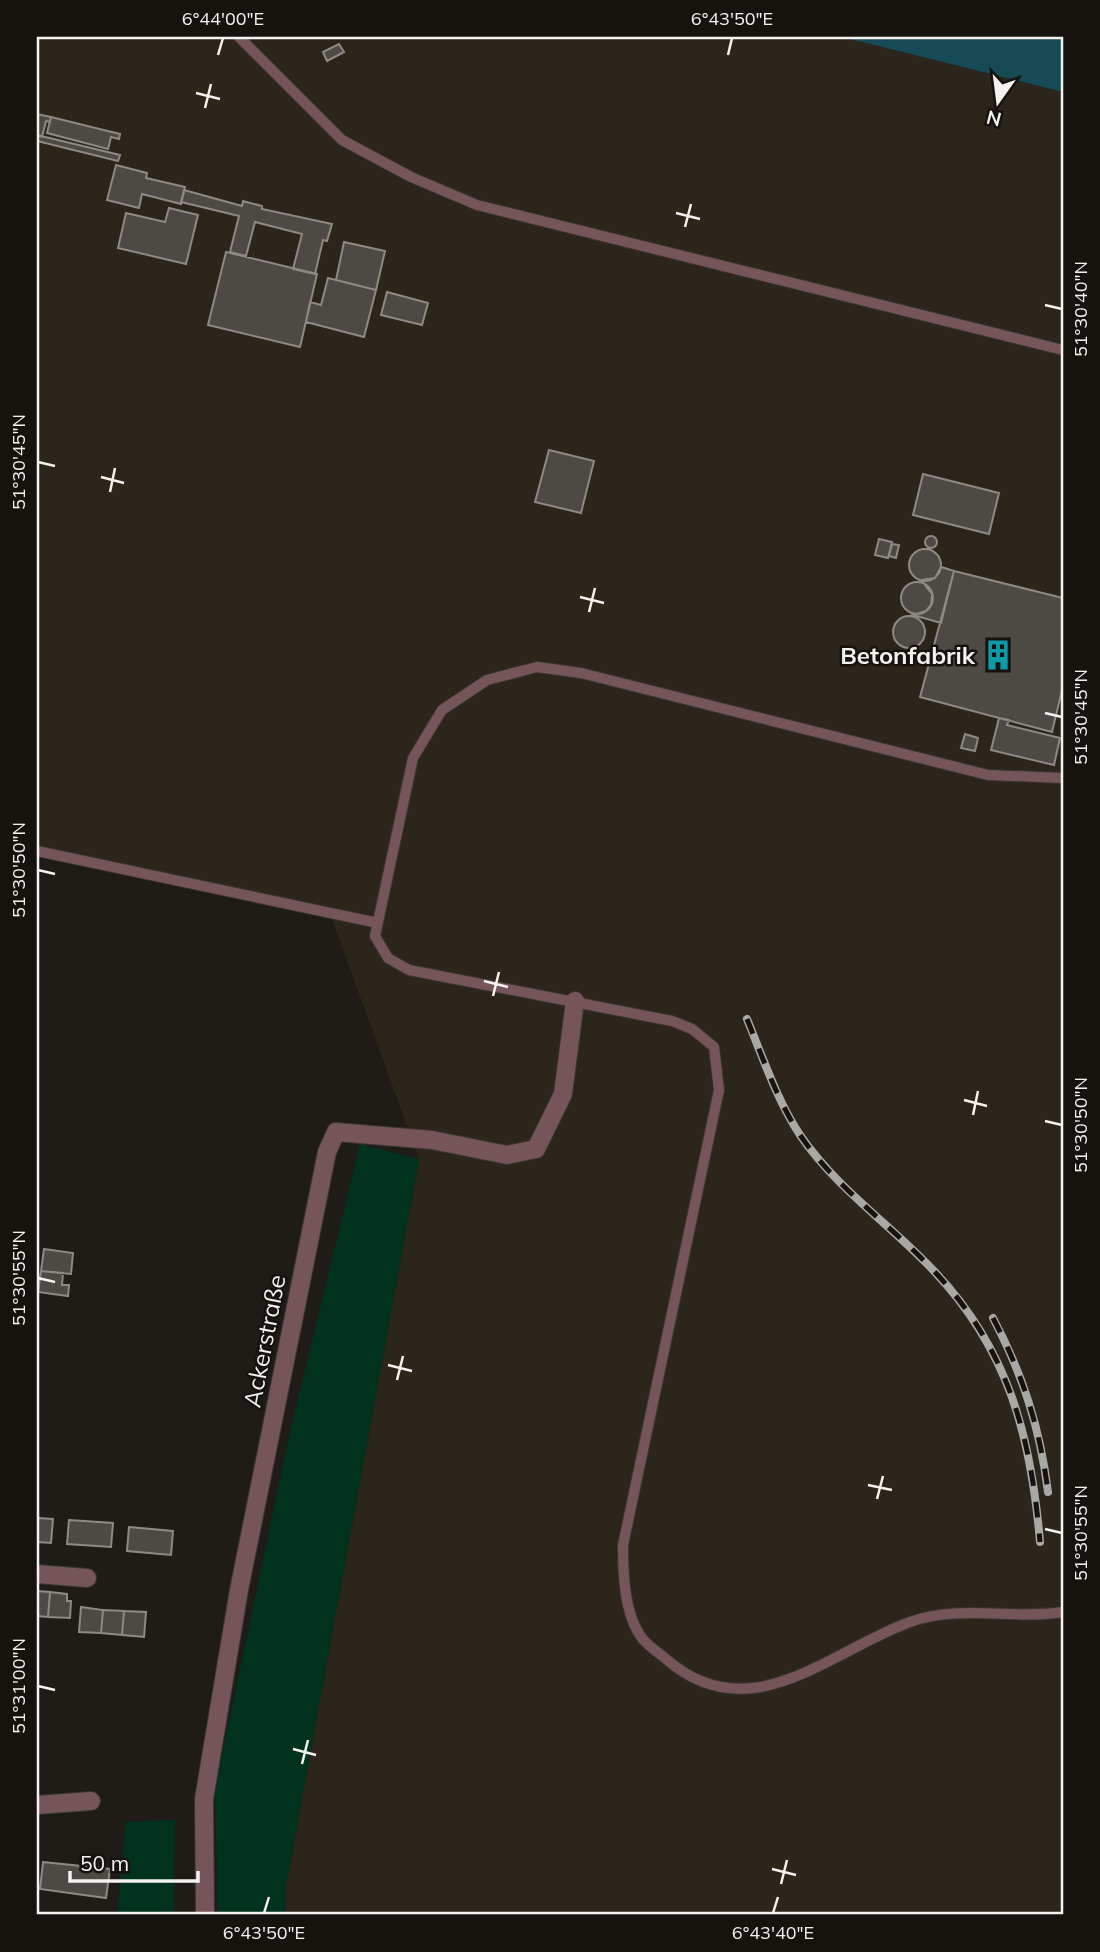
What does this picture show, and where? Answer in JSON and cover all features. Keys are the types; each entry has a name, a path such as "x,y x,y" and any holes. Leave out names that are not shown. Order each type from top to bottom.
{"street":[{"name":"Ackerstraße","path":"205,1915 204,1799 239,1590 327,1152 336,1132 432,1140 507,1155 536,1149 563,1094 575,1001"},
{"path":"37,1574 87,1578"},
{"path":"37,1805 91,1801"}],"lane":[{"path":"239,37 342,140 411,177 477,205 1063,350"},
{"path":"1063,778 988,775 581,673 537,667 487,680 442,710 413,758 375,936 388,958 409,970 673,1021 692,1029 714,1047 719,1090 623,1545 622,1587 641,1637 688,1678 740,1691 797,1678 911,1621 968,1612 1038,1616 1063,1612"},
{"path":"37,851 378,923"}],"shaded area":[{"path":"37,37 842,37 1063,92 1063,1915 285,1915 286,1886 419,1159 332,919 37,850"}],"green space":[{"path":"360,1144 419,1159 286,1886 285,1915 218,1915 215,1789 289,1436"},
{"path":"175,1820 174,1915 117,1915 126,1822"}],"water":[{"path":"842,37 1063,37 1063,92"}],"building":[{"path":"339,44 344,52 327,61 323,52"},
{"path":"37,114 51,117 50,122 46,121 42,137 37,135"},
{"path":"51,117 120,134 119,139 111,137 108,149 47,133"},
{"path":"37,135 120,155 118,161 37,141"},
{"path":"116,165 147,173 146,178 185,187 181,204 142,194 139,208 107,200"},
{"path":"184,190 242,206 243,201 262,206 262,209 332,224 327,241 323,240 315,274 293,269 302,234 255,222 246,256 230,252 239,216 181,202"},
{"path":"169,208 198,215 186,264 118,248 126,213 165,222"},
{"path":"344,242 385,251 376,290 336,280"},
{"path":"226,252 317,274 300,347 208,325"},
{"path":"328,278 376,290 364,337 306,322 310,302 321,305"},
{"path":"387,292 428,303 422,325 381,315"},
{"path":"549,450 594,461 581,513 535,502"},
{"path":"923,474 999,493 989,534 913,515"},
{"path":"931,536 937,542 931,548 925,542"},
{"path":"879,539 892,542 888,558 875,555"},
{"path":"892,544 899,545 896,558 889,556"},
{"path":"925,549 936,554 941,565 936,576 925,581 914,576 909,565 914,554"},
{"path":"941,567 954,571 941,623 913,615 926,611 931,605 932,594 921,580 935,578"},
{"name":"Betonfabrik","path":"954,571 1063,598 1063,686 1052,732 920,697"},
{"path":"917,582 928,587 933,598 928,609 917,614 906,609 901,598 906,587"},
{"path":"909,616 920,621 925,632 920,643 909,648 898,643 893,632 898,621"},
{"path":"999,718 1009,720 1007,725 1060,738 1054,765 991,750"},
{"path":"965,734 978,738 975,751 961,748"},
{"path":"44,1249 73,1253 71,1274 41,1271"},
{"path":"41,1271 63,1273 62,1285 69,1285 68,1296 38,1292"},
{"path":"37,1518 53,1519 51,1543 37,1542"},
{"path":"69,1520 113,1523 111,1547 67,1544"},
{"path":"129,1527 173,1531 171,1555 127,1551"},
{"path":"37,1591 50,1592 48,1617 37,1616"},
{"path":"50,1592 67,1594 67,1601 71,1601 70,1618 48,1617"},
{"path":"81,1607 103,1610 101,1633 79,1632"},
{"path":"103,1610 124,1611 122,1635 101,1633"},
{"path":"124,1611 146,1612 144,1637 122,1635"},
{"path":"43,1862 110,1869 106,1898 40,1889"}],"railway":[{"path":"747,1019 777,1093 800,1135 830,1172 934,1271 960,1301 981,1332 1012,1397 1022,1431 1030,1466 1040,1542"},
{"path":"993,1318 1029,1402 1048,1492"}],"place":[{"name":"Betonfabrik","path":"998,655"}]}
